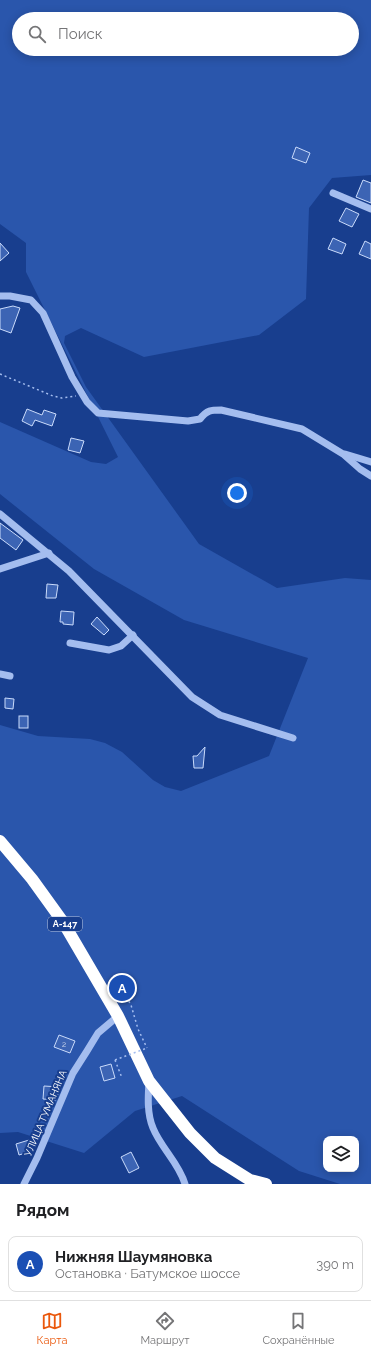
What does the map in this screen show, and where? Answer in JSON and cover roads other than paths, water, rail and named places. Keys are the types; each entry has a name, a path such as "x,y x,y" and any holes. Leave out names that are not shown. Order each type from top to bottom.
{"highway":[{"name":"А-147","path":"0,841 32,879 64,922 118,1016 149,1081 190,1133 215,1158 250,1180 266,1184"}],"street":[{"path":"333,193 371,209"},
{"path":"0,296 10,296 31,300 44,313 64,359 83,396 98,413 188,421 200,419 205,412 221,410 302,429 343,454 360,469 371,476"},
{"path":"343,454 371,462"},
{"path":"0,514 69,571 133,635 192,698 220,715 292,738"},
{"path":"0,569 49,553"},
{"path":"70,643 109,650 121,646 133,635"},
{"path":"0,674 10,676"},
{"name":"УЛИЦА ТУМАНЯНА","path":"24,1184 38,1158 73,1073 98,1033 118,1016"},
{"path":"149,1081 148,1100 150,1121 153,1130 182,1174 185,1184"}],"place":[{"name":"Нижняя Шаумяновка","path":"122,988"}]}
